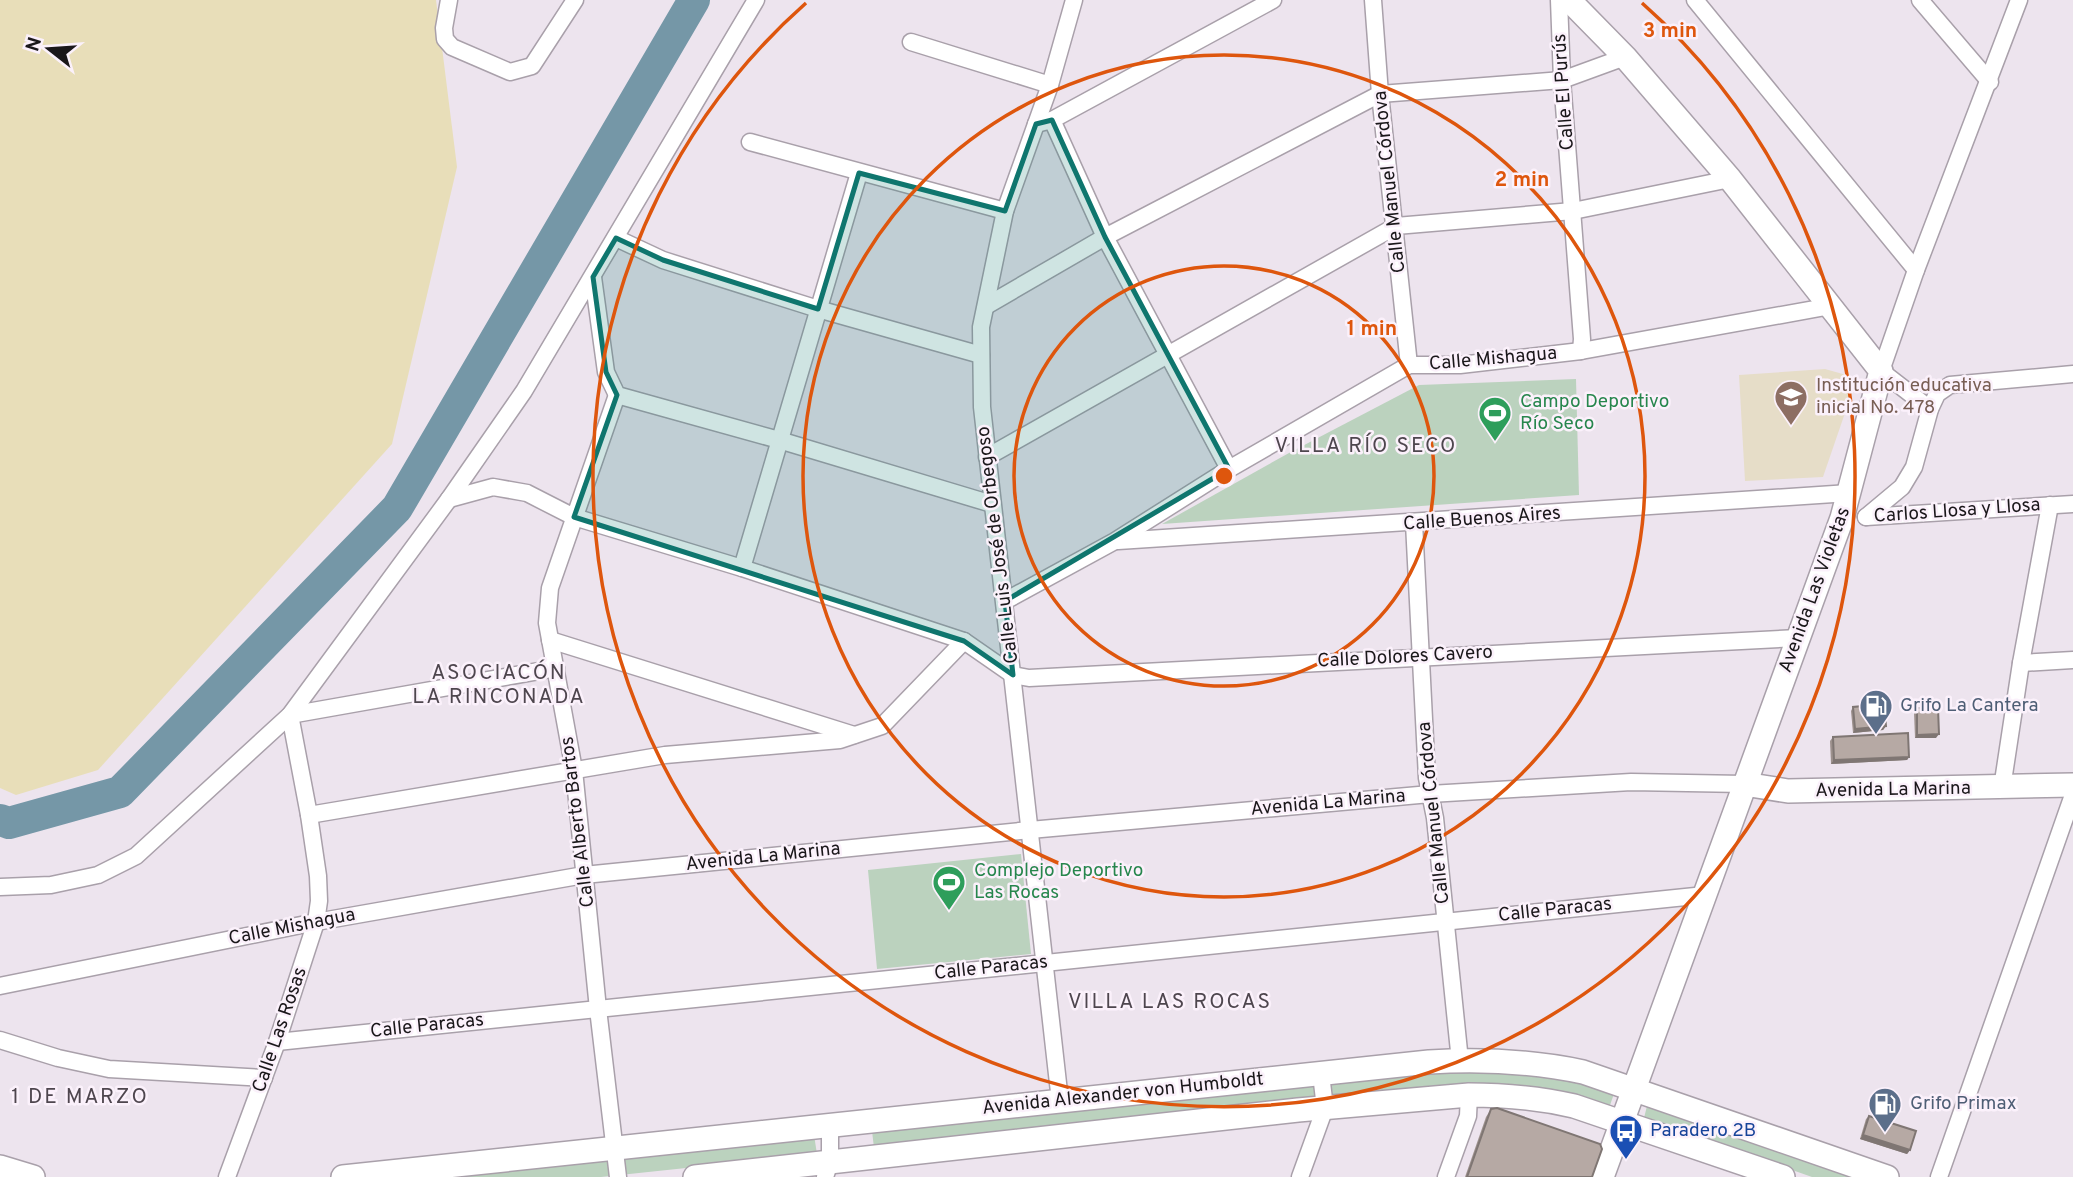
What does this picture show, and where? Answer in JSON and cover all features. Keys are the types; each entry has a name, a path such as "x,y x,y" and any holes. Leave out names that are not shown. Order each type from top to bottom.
{"main road":[{"path":"1569,0 1625,57 1730,179 1881,371"},
{"name":"Avenida Las Violetas","path":"1602,1177 1842,518 1881,371"},
{"name":"Avenida La Marina","path":"1744,784 1788,791 2073,785"},
{"name":"Avenida Alexander von Humboldt","path":"343,1177 1321,1074 1499,1060 1556,1066 1634,1087 1887,1177"},
{"name":"Avenida Alexander von Humboldt","path":"695,1177 827,1170 1325,1108 1496,1095 1549,1100 1622,1121 1783,1177"},
{"path":"0,1167 33,1177"}],"street":[{"path":"449,0 444,28 445,39 452,47 510,72 532,66 575,0"},
{"path":"0,887 51,885 98,875 136,856 290,715 449,499 524,391 756,0"},
{"name":"Calle Luis José de Orbegoso","path":"1060,1101 982,407 981,327 1005,211 1050,85 1074,0"},
{"path":"1036,124 1052,120 1273,0"},
{"name":"Calle Manuel Córdova","path":"1373,0 1380,94 1409,365"},
{"name":"Calle El Purús","path":"1559,0 1581,351"},
{"path":"1695,0 1916,270"},
{"path":"1920,0 1990,82"},
{"name":"Avenida Las Violetas","path":"1881,371 1916,270 1990,82 2019,0"},
{"path":"911,42 1050,85"},
{"path":"986,306 1105,237 1380,94 1562,80 1625,57"},
{"path":"1052,120 1105,237 1229,469"},
{"path":"750,142 1005,211"},
{"path":"742,568 859,173"},
{"path":"988,457 1396,226 1573,211 1730,179"},
{"path":"616,238 663,260 818,309 981,355"},
{"path":"593,277 606,372 617,395 992,504"},
{"name":"Calle Mishagua","path":"1005,601 1115,541 1229,469 1409,365 1460,365 1581,351 1831,306"},
{"path":"1881,371 1930,409"},
{"path":"1866,517 1902,487 1914,467 1930,409 1937,394 1950,385 2073,374"},
{"name":"Calle Alberto Bartos","path":"617,395 550,588 547,623 573,769 618,1177"},
{"path":"449,499 493,487 527,493 574,517 742,568 964,641 1013,675"},
{"name":"Calle Buenos Aires","path":"1115,541 1849,493"},
{"name":"Carlos Llosa y Llosa","path":"1842,518 2073,504"},
{"path":"2002,788 2021,663 2050,505"},
{"name":"Calle Manuel Córdova","path":"1414,523 1427,778 1446,921 1460,1061"},
{"name":"Calle Dolores Cavero","path":"1013,675 1029,678 1798,638"},
{"path":"550,640 854,736"},
{"path":"309,815 665,755 840,740 882,726 964,641"},
{"path":"2021,663 2073,660"},
{"path":"290,715 556,668"},
{"name":"Calle Las Rosas","path":"228,1177 278,1042 316,922 319,901 309,815 290,715"},
{"name":"Avenida La Marina","path":"584,875 1030,830 1430,794 1631,782 1744,784"},
{"path":"1939,1177 2073,795"},
{"name":"Calle Mishagua","path":"0,986 316,922 584,875"},
{"name":"Calle Paracas","path":"278,1042 1705,895"},
{"path":"0,1040 58,1058 109,1069 264,1078"},
{"path":"1300,1177 1325,1108 1321,1074"},
{"path":"1446,1177 1468,1116 1469,1095"},
{"path":"827,1170 830,1125"}],"highlighted area":[{"path":"1052,120 1105,237 1229,469 1005,601 1013,675 964,641 574,517 617,395 606,372 593,277 616,238 663,260 818,309 859,173 1005,211 1036,124"}],"shaded area":[{"name":"Institución educativa inicial No. 478","path":"1825,369 1857,378 1823,477 1745,481 1739,375"}],"green space":[{"path":"1576,379 1579,495 1162,524 1419,385"},
{"name":"Complejo Deportivo Las Rocas","path":"1021,854 1031,954 877,969 868,870"},
{"path":"1459,1068 1509,1069 1616,1088 1609,1108 1572,1098 874,1148 872,1131"},
{"path":"1648,1102 1862,1177 1812,1177 1644,1118"},
{"path":"814,1135 817,1154 601,1177 428,1177"}],"sand":[{"path":"0,0 436,0 457,167 392,444 98,770 16,795 0,788"}],"building":[{"path":"1884,704 1886,726 1855,729 1853,707"},
{"path":"1917,708 1938,708 1939,734 1917,735"},
{"path":"1908,733 1909,757 1834,760 1833,737"},
{"path":"1497,1108 1600,1144 1602,1149 1592,1177 1467,1177 1491,1109"},
{"path":"1869,1116 1916,1131 1910,1150 1863,1135"}],"waterway":[{"path":"0,820 9,823 120,792 397,508 694,0"}],"place":[{"name":"Institución educativa inicial No. 478","path":"1791,427"},
{"name":"Campo Deportivo Río Seco","path":"1495,443"},
{"name":"Grifo La Cantera","path":"1876,736"},
{"name":"Complejo Deportivo Las Rocas","path":"949,912"},
{"name":"Grifo Primax","path":"1885,1134"},
{"name":"Paradero 2B","path":"1626,1161"}],"district":[{"name":"VILLA RÍO SECO","path":"1366,446"},
{"name":"ASOCIACÓN LA RINCONADA","path":"499,685"},
{"name":"VILLA LAS ROCAS","path":"1170,1002"},
{"name":"1 DE MARZO","path":"80,1097"}]}
